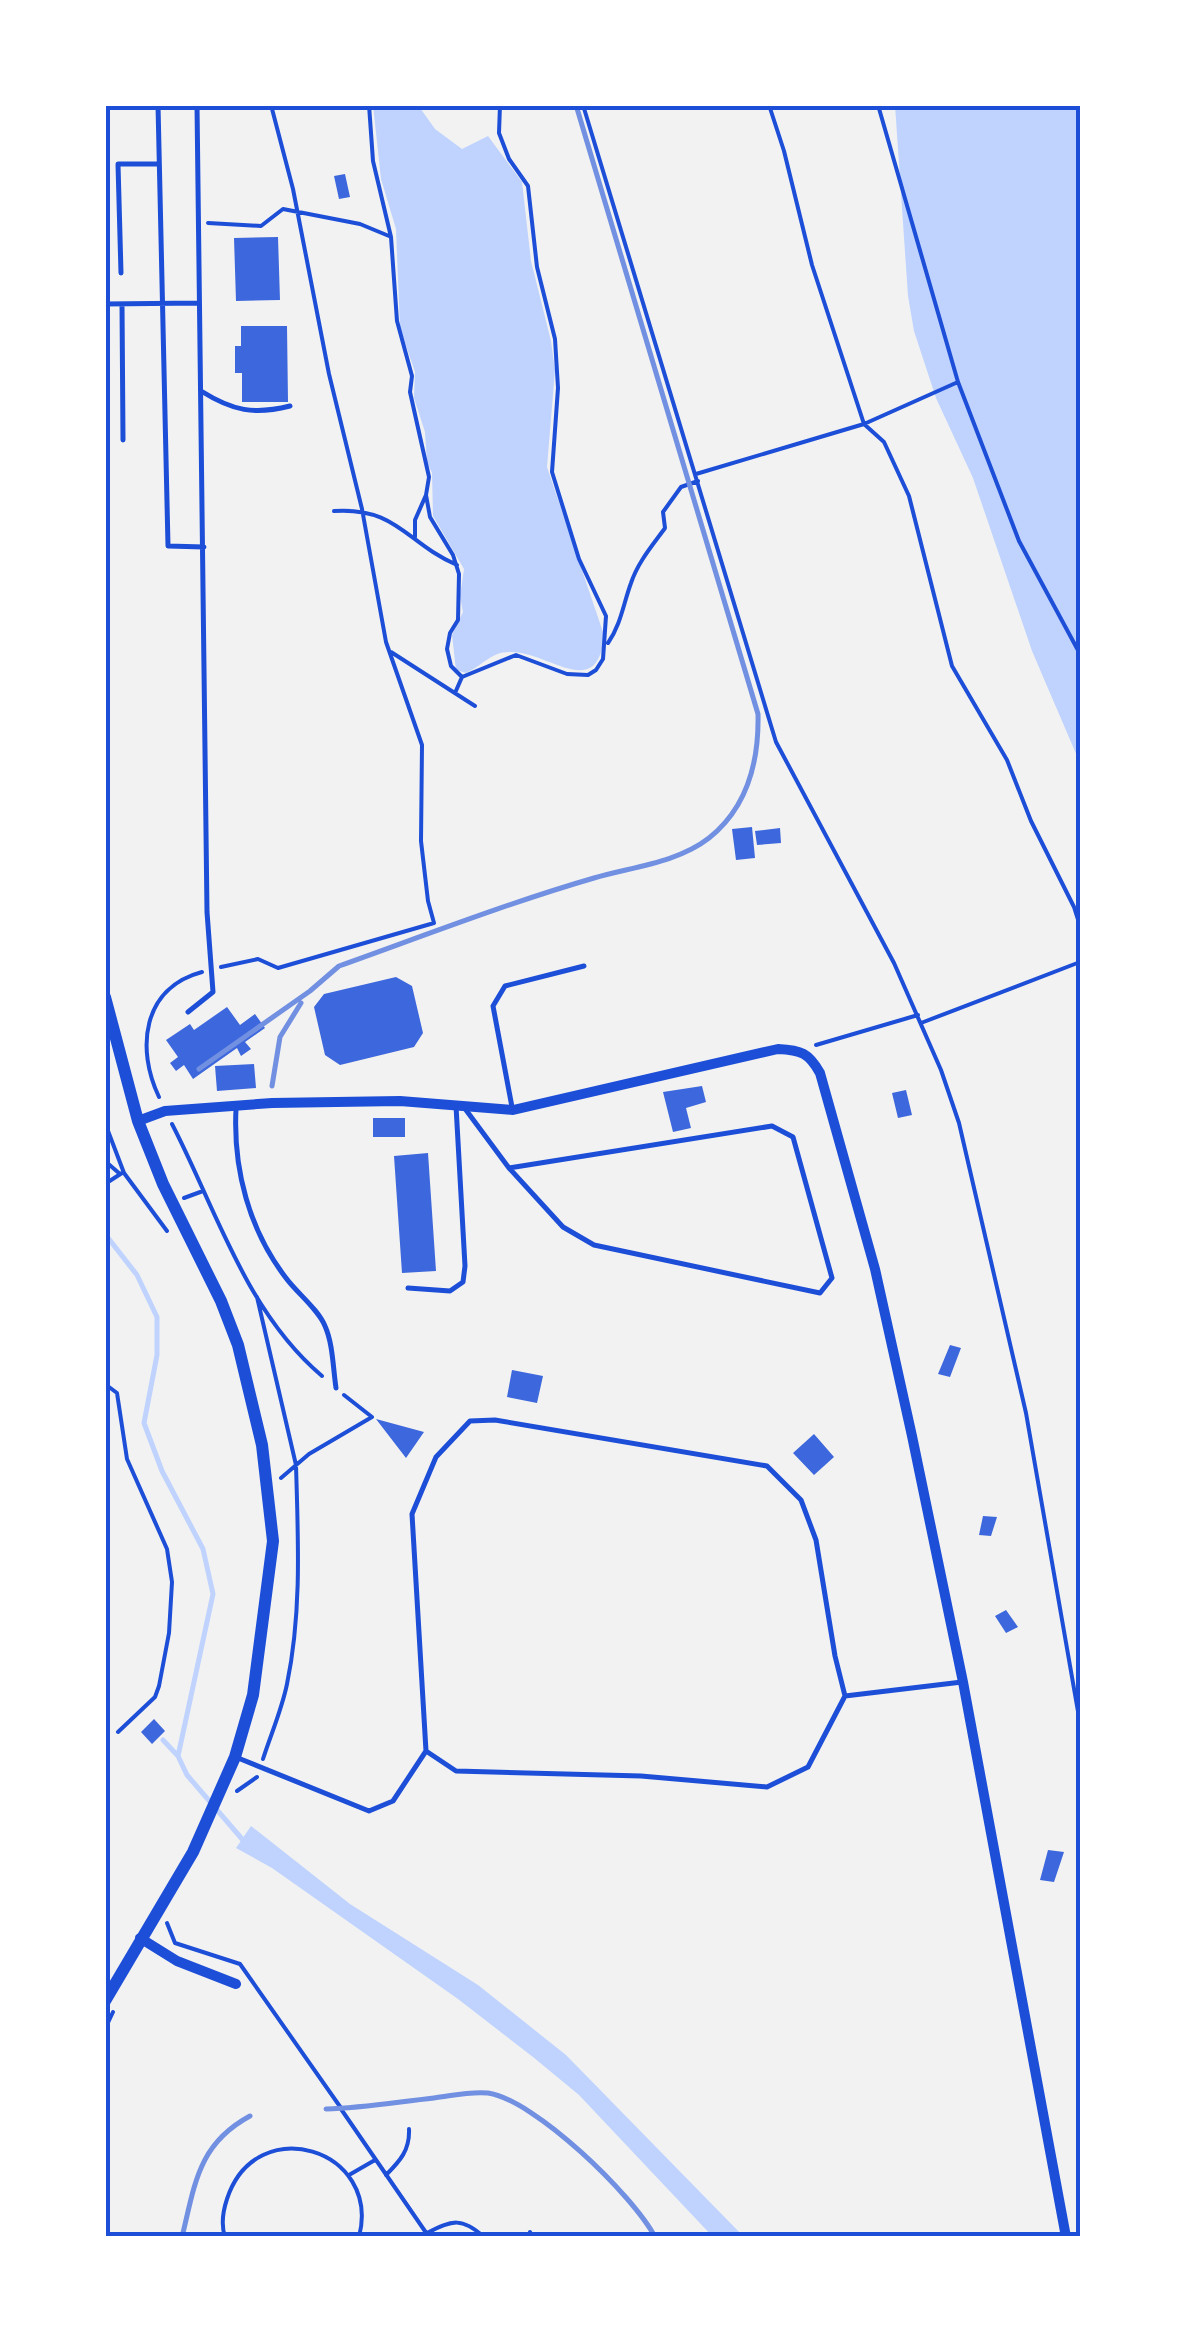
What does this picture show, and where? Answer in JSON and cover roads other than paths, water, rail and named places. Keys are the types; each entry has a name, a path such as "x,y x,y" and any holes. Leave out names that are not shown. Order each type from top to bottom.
{"street":[{"path":"105,996 138,1121 238,1346 257,1417 273,1541 254,1695 235,1757 193,1852 105,2001"},
{"path":"138,1121 165,1111 400,1101 512,1110 778,1048 800,1050 811,1058 820,1073 875,1269 963,1682 1066,2237"},
{"path":"140,1938 177,1961 236,1984"}],"lane":[{"path":"158,105 168,546 204,547"},
{"path":"188,1012 213,992 208,912 197,105"},
{"path":"121,273 118,164 160,164"},
{"path":"105,304 199,304"},
{"path":"122,304 123,440"},
{"path":"201,391 228,408 269,411 290,406"},
{"path":"512,1110 492,1006 506,986 584,966"},
{"path":"236,1106 237,1156 250,1212 275,1264 328,1330 336,1388"},
{"path":"460,1107 509,1168 562,1228 594,1245 820,1293 832,1278 793,1137 772,1126 509,1168"},
{"path":"408,1288 450,1290 463,1282 466,1266 460,1107"},
{"path":"235,1757 370,1811 393,1802 426,1751 412,1514 436,1457 470,1421 495,1420 767,1466 801,1500 816,1540 835,1656 846,1696 808,1767 767,1787 641,1776 456,1772 426,1751"},
{"path":"846,1696 963,1682"}],"water":[{"path":"373,105 418,105 435,129 462,149 488,136 522,182 531,261 555,370 547,467 604,635 600,655 592,666 582,670 509,652 466,673 456,670 452,635 463,612 460,596 464,569 433,516 432,473 414,398 415,372 400,328 396,229 381,179"},
{"path":"895,105 1080,105 1080,763 1032,651 973,478 936,398 914,331 908,296"},
{"path":"251,1826 350,1904 478,1985 566,2055 744,2237 713,2237 579,2095 533,2057 272,1868 236,1848"}],"waterway":[{"path":"105,1234 137,1275 157,1317 157,1355 144,1423 162,1471 203,1549 213,1594 178,1756 187,1775 242,1839"},
{"path":"163,1740 178,1756"}],"railway":[{"path":"199,1069 339,966 530,898 683,853 722,826 748,782 758,714 576,105"},
{"path":"272,1086 280,1037 301,1003"},
{"path":"326,2109 474,2093 508,2099 581,2152 626,2198 655,2237"},
{"path":"182,2237 201,2167 219,2139 250,2116"}]}
